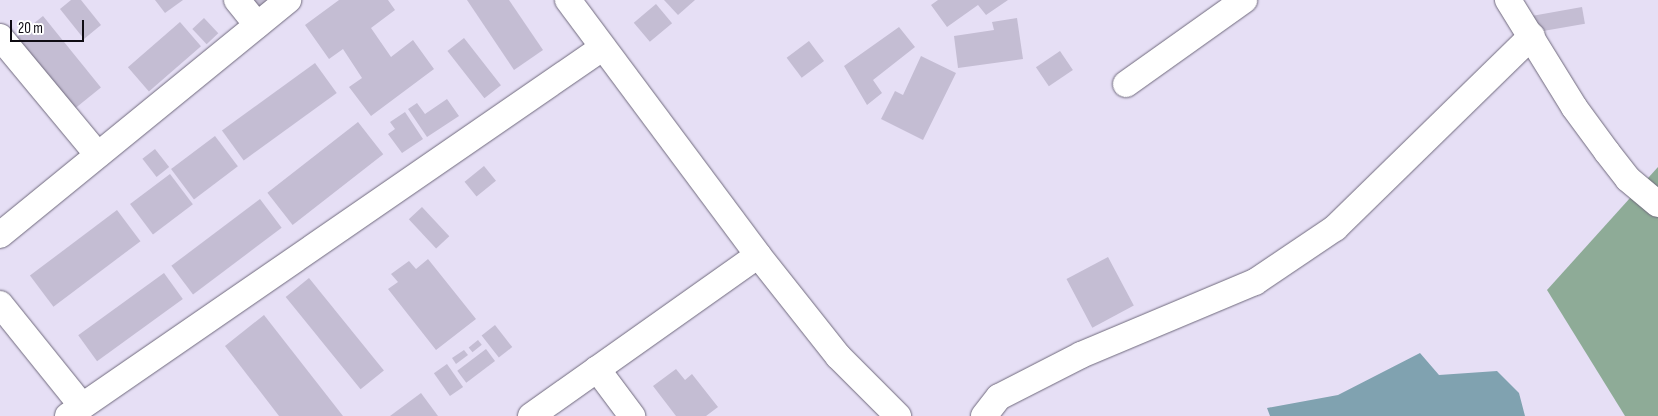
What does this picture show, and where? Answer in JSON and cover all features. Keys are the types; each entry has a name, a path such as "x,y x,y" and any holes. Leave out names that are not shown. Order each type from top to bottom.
{"street":[{"path":"237,0 257,26"},
{"path":"0,235 288,0"},
{"path":"568,0 758,255 838,356 898,416"},
{"path":"1126,84 1244,0"},
{"path":"1508,0 1532,36 1574,107 1607,152 1628,179 1658,204"},
{"path":"984,416 998,398 1081,356 1255,282 1335,228 1532,36"},
{"path":"0,37 98,155"},
{"path":"0,304 75,411 602,48"},
{"path":"531,416 758,255"},
{"path":"597,370 632,416"}],"green space":[{"path":"1658,167 1658,416 1625,416 1547,290"}],"water":[{"path":"1420,353 1439,375 1497,371 1519,393 1525,416 1270,416 1267,408 1338,395"}],"building":[{"path":"71,0 81,0 101,25 84,39 60,9"},
{"path":"155,0 183,0 165,13"},
{"path":"251,0 268,0 258,9"},
{"path":"339,0 388,0 395,10 371,28 391,57 413,40 434,69 371,116 349,87 362,78 343,49 329,59 305,25"},
{"path":"467,0 509,0 543,50 514,70"},
{"path":"664,0 695,0 678,15"},
{"path":"938,0 1008,0 986,15 978,5 947,27 931,5"},
{"path":"656,4 672,23 650,42 634,23"},
{"path":"1582,7 1585,24 1532,33 1529,16"},
{"path":"43,16 101,87 69,113 11,42"},
{"path":"204,18 218,33 207,44 192,29"},
{"path":"1017,18 1023,59 958,68 954,36 994,30 992,22"},
{"path":"180,22 201,46 149,91 128,67"},
{"path":"899,27 915,47 873,80 882,93 867,105 844,66"},
{"path":"464,38 501,85 484,98 447,51"},
{"path":"809,41 824,61 802,78 787,58"},
{"path":"1060,51 1073,70 1049,86 1036,67"},
{"path":"921,56 956,73 923,140 881,119 895,91 903,95"},
{"path":"315,63 337,93 244,161 222,131"},
{"path":"447,99 459,116 427,137 408,109 417,103 425,114"},
{"path":"405,112 423,139 402,153 388,134 395,129 390,122"},
{"path":"358,122 383,154 293,225 267,193"},
{"path":"215,136 238,166 194,199 171,169"},
{"path":"155,149 169,167 157,177 142,159"},
{"path":"484,166 496,181 477,196 465,182"},
{"path":"170,174 193,204 153,234 130,204"},
{"path":"260,199 282,228 193,295 171,266"},
{"path":"422,207 449,236 436,249 409,219"},
{"path":"117,210 140,241 53,307 30,276"},
{"path":"1108,257 1134,306 1092,328 1067,279"},
{"path":"428,259 476,319 436,350 388,289 398,282 391,274 409,261 416,269"},
{"path":"164,273 183,299 97,361 78,335"},
{"path":"309,278 384,370 361,389 286,297"},
{"path":"264,315 343,416 279,416 225,346"},
{"path":"495,325 512,347 499,358 482,335"},
{"path":"478,340 482,345 472,352 469,348"},
{"path":"486,349 495,361 466,383 457,371"},
{"path":"464,350 468,355 456,364 452,358"},
{"path":"447,364 463,387 450,396 434,373"},
{"path":"676,369 685,380 692,374 718,407 706,416 676,416 653,386"},
{"path":"421,393 438,416 390,416"}]}
